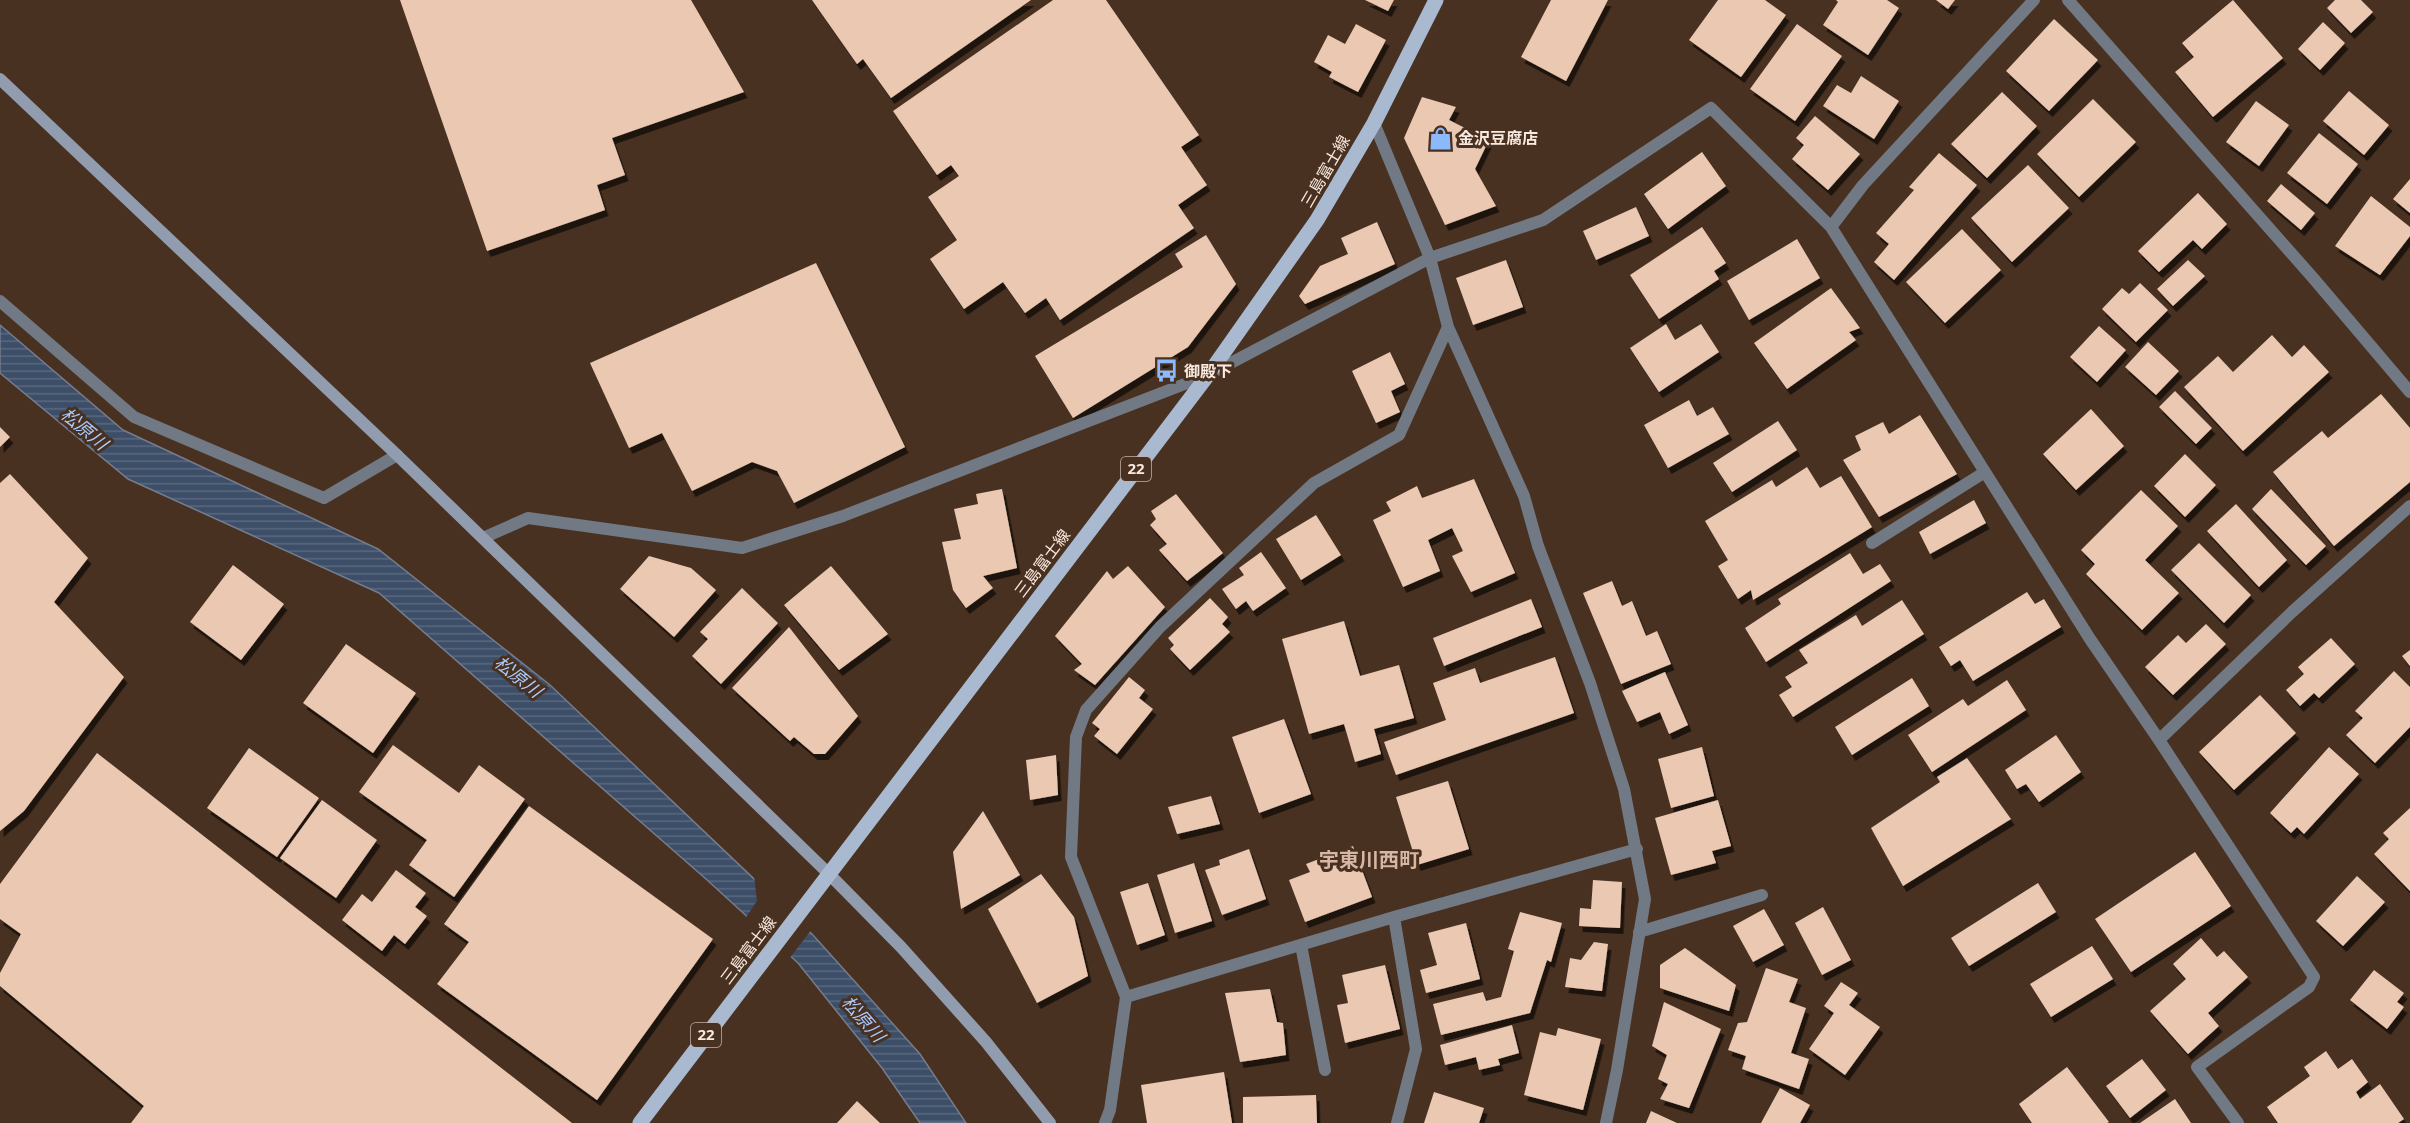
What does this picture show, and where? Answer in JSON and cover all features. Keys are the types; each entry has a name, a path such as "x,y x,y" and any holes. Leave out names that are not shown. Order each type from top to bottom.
{"main road":[{"name":"三島富士線","path":"640,1123 1208,375 1317,220 1374,123 1436,0"}],"street":[{"path":"1831,227 1863,185 2034,0"},
{"path":"2068,0 2314,279 2410,392"},
{"path":"0,79 397,455 828,873 901,947 987,1042 1050,1123"},
{"path":"483,538 528,518 742,548 843,516 1208,375 1430,258 1543,220 1711,108 1831,227 2090,639 2314,977 2309,987 2197,1067 2238,1123"},
{"path":"1374,123 1430,258 1448,327 1524,496 1538,546 1594,693 1624,789 1645,899 1606,1123"},
{"path":"0,301 134,417 324,498 397,455"},
{"path":"1105,1123 1110,1110 1126,997 1071,857 1076,737 1086,710 1160,627 1314,483 1400,435 1448,327"},
{"path":"1872,543 1985,472"},
{"path":"2159,740 2292,612 2410,506"},
{"path":"1126,997 1394,917 1637,849"},
{"path":"1639,932 1762,895"},
{"path":"1394,917 1416,1049 1397,1123"},
{"path":"1301,945 1325,1070"}],"water":[{"name":"松原川","path":"0,325 123,430 378,549 550,685 812,934 920,1054 966,1123 920,1123 882,1068 798,963 706,879 379,593 128,479 0,373"}],"pier":[{"path":"754,875 812,929 789,959 745,919 757,901"}],"building":[{"path":"400,0 691,0 744,92 612,138 625,175 597,185 605,210 487,251"},
{"path":"812,0 1031,0 891,98 863,59 857,64"},
{"path":"1053,0 1106,0 1199,135 1181,147 1207,185 1178,205 1194,228 1060,320 1046,298 1025,313 1003,282 964,309 930,259 957,240 928,197 959,176 951,165 937,175 893,111"},
{"path":"1365,0 1394,0 1388,11"},
{"path":"1551,0 1608,0 1566,81 1521,57"},
{"path":"1718,0 1765,0 1786,15 1741,77 1689,40"},
{"path":"1836,0 1887,0 1899,8 1868,55 1823,25 1838,2"},
{"path":"1936,0 1955,0 1948,9"},
{"path":"2233,0 2283,58 2213,117 2175,72 2194,57 2182,43"},
{"path":"2335,0 2361,0 2373,12 2351,33 2327,8"},
{"path":"2054,19 2098,60 2049,111 2006,71"},
{"path":"2323,22 2345,43 2320,70 2298,49"},
{"path":"1356,24 1386,40 1358,92 1329,77 1332,72 1314,62 1328,35 1345,44"},
{"path":"1797,24 1842,56 1795,121 1750,89"},
{"path":"1861,76 1899,101 1874,139 1823,106 1837,85 1851,93"},
{"path":"2349,91 2389,125 2364,155 2323,121"},
{"path":"2002,92 2037,126 1987,178 1951,144"},
{"path":"1422,97 1456,107 1449,120 1489,140 1475,169 1496,206 1445,225 1404,138"},
{"path":"2093,99 2136,142 2079,197 2037,154"},
{"path":"2256,101 2289,125 2259,166 2226,142"},
{"path":"1815,116 1860,154 1828,190 1792,159 1804,145 1796,138"},
{"path":"2319,133 2358,164 2327,204 2287,173"},
{"path":"1702,152 1726,186 1668,229 1644,194"},
{"path":"1939,153 1977,185 1894,280 1874,262 1889,244 1876,233 1914,190 1909,187"},
{"path":"2028,165 2069,208 2012,262 1971,218"},
{"path":"2410,179 2410,213 2393,199"},
{"path":"2281,184 2315,213 2301,230 2267,201"},
{"path":"2198,193 2227,224 2202,249 2193,240 2159,272 2138,251"},
{"path":"2371,196 2410,227 2410,236 2380,275 2335,246"},
{"path":"1636,207 1649,236 1596,260 1583,231"},
{"path":"1377,222 1395,264 1305,304 1299,296 1320,266 1348,254 1341,238"},
{"path":"1702,227 1726,263 1714,271 1719,279 1659,319 1630,275"},
{"path":"1962,229 2001,270 1945,323 1906,282"},
{"path":"1206,235 1236,284 1188,347 1073,418 1035,356 1183,267 1175,254"},
{"path":"1797,239 1820,278 1749,320 1727,281"},
{"path":"1506,260 1523,307 1473,325 1456,278"},
{"path":"2188,260 2205,276 2173,306 2157,289"},
{"path":"816,263 905,447 794,503 777,471 752,462 692,491 662,433 629,448 590,363"},
{"path":"2140,283 2168,310 2136,342 2102,309 2122,288 2129,294"},
{"path":"1831,288 1860,328 1849,332 1856,340 1787,389 1754,343"},
{"path":"1666,324 1675,340 1701,324 1719,352 1659,392 1630,348"},
{"path":"2099,326 2126,350 2097,382 2070,357"},
{"path":"2272,335 2292,357 2304,345 2329,372 2243,451 2184,387 2218,356 2233,372"},
{"path":"2148,342 2179,371 2156,395 2125,367"},
{"path":"1390,352 1405,384 1391,391 1400,412 1376,423 1352,371"},
{"path":"2175,391 2212,428 2196,444 2159,407"},
{"path":"2381,394 2410,428 2410,482 2334,546 2273,472 2322,431 2328,438"},
{"path":"1689,400 1697,416 1713,407 1729,434 1668,468 1644,425"},
{"path":"2091,409 2124,446 2076,490 2043,454"},
{"path":"1920,415 1957,474 1879,517 1843,460 1861,450 1855,436 1883,422 1889,434"},
{"path":"1778,421 1797,450 1732,492 1713,463"},
{"path":"0,427 10,437 0,447"},
{"path":"2185,454 2216,485 2185,517 2154,486"},
{"path":"1807,467 1820,488 1841,476 1872,527 1753,600 1751,590 1738,599 1718,566 1728,560 1705,521 1772,480 1776,487"},
{"path":"10,474 88,558 54,602 124,677 24,811 0,831 0,483"},
{"path":"1474,479 1515,573 1471,592 1452,556 1463,551 1452,528 1428,540 1440,571 1403,587 1373,520 1391,511 1386,502 1417,486 1422,498"},
{"path":"1002,489 1017,568 983,576 993,588 966,608 953,590 942,542 961,539 954,509 978,504 976,494"},
{"path":"2271,489 2326,546 2306,565 2252,509"},
{"path":"2141,490 2178,526 2145,560 2179,593 2142,630 2086,574 2095,564 2081,550"},
{"path":"1176,494 1223,553 1187,581 1159,550 1167,544 1150,525 1156,519 1151,511"},
{"path":"1974,500 1986,523 1930,554 1919,532"},
{"path":"2236,504 2287,560 2259,587 2207,531"},
{"path":"1316,515 1341,555 1301,580 1276,539"},
{"path":"2199,543 2251,595 2224,623 2171,570"},
{"path":"1261,552 1286,588 1253,611 1246,601 1236,609 1222,589 1244,575 1239,568"},
{"path":"1850,553 1863,574 1880,564 1891,581 1766,662 1745,628 1781,604 1778,599"},
{"path":"649,556 691,568 716,590 674,637 620,589"},
{"path":"233,565 284,604 241,660 190,622"},
{"path":"831,566 888,634 839,670 784,605"},
{"path":"1128,566 1165,607 1095,685 1074,670 1082,664 1055,636 1107,571 1113,579"},
{"path":"1612,581 1622,606 1632,601 1646,636 1657,631 1671,664 1621,684 1583,593"},
{"path":"742,588 778,623 721,684 692,656 708,639 700,632"},
{"path":"2027,592 2035,604 2044,599 2061,627 1973,681 1960,660 1951,666 1939,647"},
{"path":"1210,598 1228,617 1222,624 1230,632 1190,670 1170,649 1174,645 1168,638"},
{"path":"1531,599 1542,627 1444,666 1433,638"},
{"path":"1902,600 1924,634 1793,717 1779,695 1792,687 1785,677 1808,663 1799,650 1856,615 1862,626"},
{"path":"1344,621 1360,676 1399,665 1414,718 1374,729 1381,754 1355,762 1344,724 1309,734 1282,639"},
{"path":"2206,624 2226,644 2173,695 2145,667 2178,635 2186,643"},
{"path":"789,627 858,716 825,754 814,754 794,737 790,741 732,688"},
{"path":"2331,638 2355,664 2319,698 2314,693 2300,706 2286,690 2304,674 2298,667"},
{"path":"346,644 416,693 373,753 303,703"},
{"path":"2410,650 2410,666 2402,656"},
{"path":"1555,657 1574,713 1396,775 1384,742 1446,720 1433,683 1475,668 1480,683"},
{"path":"2394,671 2410,687 2410,727 2375,763 2346,735 2363,718 2355,711"},
{"path":"1665,672 1688,725 1669,734 1660,712 1637,722 1622,691"},
{"path":"1129,677 1145,690 1139,698 1153,709 1117,754 1094,736 1100,729 1092,723"},
{"path":"1912,678 1929,706 1852,755 1835,727"},
{"path":"2007,680 2026,710 1932,772 1908,735 1963,699 1968,706"},
{"path":"2260,695 2296,733 2234,790 2199,752"},
{"path":"1284,719 1311,794 1259,813 1232,737"},
{"path":"2056,735 2081,772 2039,802 2026,784 2017,789 2005,770"},
{"path":"393,745 459,793 479,765 525,799 454,897 409,865 427,840 359,792"},
{"path":"1702,747 1714,796 1671,808 1658,759"},
{"path":"2329,747 2359,774 2304,834 2297,827 2291,833 2270,813"},
{"path":"249,748 319,798 277,857 207,808"},
{"path":"97,753 572,1123 131,1123 144,1106 0,986 0,973 21,934 0,919 0,884"},
{"path":"1056,755 1058,795 1030,800 1026,760"},
{"path":"1967,758 2011,819 1903,886 1871,828 1940,782 1937,777"},
{"path":"1448,781 1469,849 1417,865 1396,797"},
{"path":"1211,796 1220,824 1177,834 1168,807"},
{"path":"322,800 377,840 336,898 280,858"},
{"path":"1718,800 1731,846 1712,851 1716,863 1671,875 1655,818"},
{"path":"529,806 713,939 597,1100 437,984 469,942 444,924"},
{"path":"2410,808 2410,891 2374,854 2389,839 2383,833"},
{"path":"983,811 1020,875 961,909 953,852"},
{"path":"1353,846 1372,897 1305,922 1289,880 1310,872 1306,864"},
{"path":"1249,849 1266,899 1222,915 1205,870 1220,865 1219,860"},
{"path":"2195,852 2231,906 2131,972 2095,919"},
{"path":"1194,863 1212,921 1175,933 1157,875"},
{"path":"396,870 426,893 415,907 427,916 405,944 394,935 382,951 342,920 362,894 372,902"},
{"path":"1041,874 1074,917 1088,976 1037,1003 988,909"},
{"path":"2357,876 2385,902 2343,946 2316,921"},
{"path":"1593,880 1622,882 1620,928 1579,926 1580,908 1591,909"},
{"path":"1148,883 1165,935 1137,945 1120,892"},
{"path":"2038,883 2056,912 1969,966 1951,938"},
{"path":"1823,907 1851,960 1822,975 1795,923"},
{"path":"1764,909 1784,945 1753,962 1733,926"},
{"path":"1520,912 1562,923 1551,962 1547,960 1530,1013 1441,1035 1433,1004 1483,992 1486,1001 1501,997 1514,951 1508,949"},
{"path":"1466,923 1480,979 1426,993 1420,970 1437,965 1428,933"},
{"path":"2201,938 2217,957 2224,951 2248,977 2208,1013 2219,1026 2188,1054 2150,1011 2186,979 2173,964"},
{"path":"1594,942 1608,944 1602,991 1565,987 1570,958 1581,960"},
{"path":"2092,946 2113,979 2051,1017 2030,984"},
{"path":"1685,948 1736,985 1729,1011 1660,988 1660,965"},
{"path":"1385,965 1400,1029 1345,1043 1337,1005 1348,1003 1342,975"},
{"path":"1766,968 1798,979 1789,1002 1806,1008 1791,1053 1809,1059 1799,1089 1742,1069 1746,1056 1728,1050 1738,1023 1747,1022"},
{"path":"2374,970 2404,993 2397,1002 2404,1007 2387,1029 2350,1000"},
{"path":"1841,982 1858,993 1849,1005 1880,1027 1845,1075 1809,1049 1834,1013 1824,1006"},
{"path":"1270,989 1277,1022 1283,1023 1286,1055 1240,1062 1225,993"},
{"path":"1664,1002 1721,1029 1689,1108 1660,1099 1668,1084 1658,1079 1667,1055 1652,1046"},
{"path":"1512,1025 1519,1053 1498,1059 1500,1065 1479,1070 1476,1057 1445,1065 1440,1045"},
{"path":"1558,1028 1601,1039 1583,1110 1524,1095 1540,1032 1556,1036"},
{"path":"2326,1051 2338,1069 2352,1059 2368,1082 2356,1092 2360,1099 2380,1084 2404,1119 2398,1123 2278,1123 2267,1107 2310,1076 2304,1067"},
{"path":"2142,1059 2166,1090 2130,1118 2106,1086"},
{"path":"2067,1067 2109,1122 2032,1123 2019,1104"},
{"path":"1224,1072 1232,1123 1147,1123 1141,1085"},
{"path":"1780,1088 1810,1105 1800,1123 1761,1123"},
{"path":"1434,1092 1484,1108 1479,1123 1424,1123"},
{"path":"1316,1095 1317,1123 1243,1123 1243,1097"},
{"path":"2175,1099 2191,1123 2140,1123"},
{"path":"857,1101 880,1123 837,1123"},
{"path":"1651,1111 1677,1123 1646,1123"}],"place":[{"name":"金沢豆腐店","path":"1440,138"},
{"name":"御殿下","path":"1166,371"}],"district":[{"name":"宇東川西町","path":"1369,860"}]}
